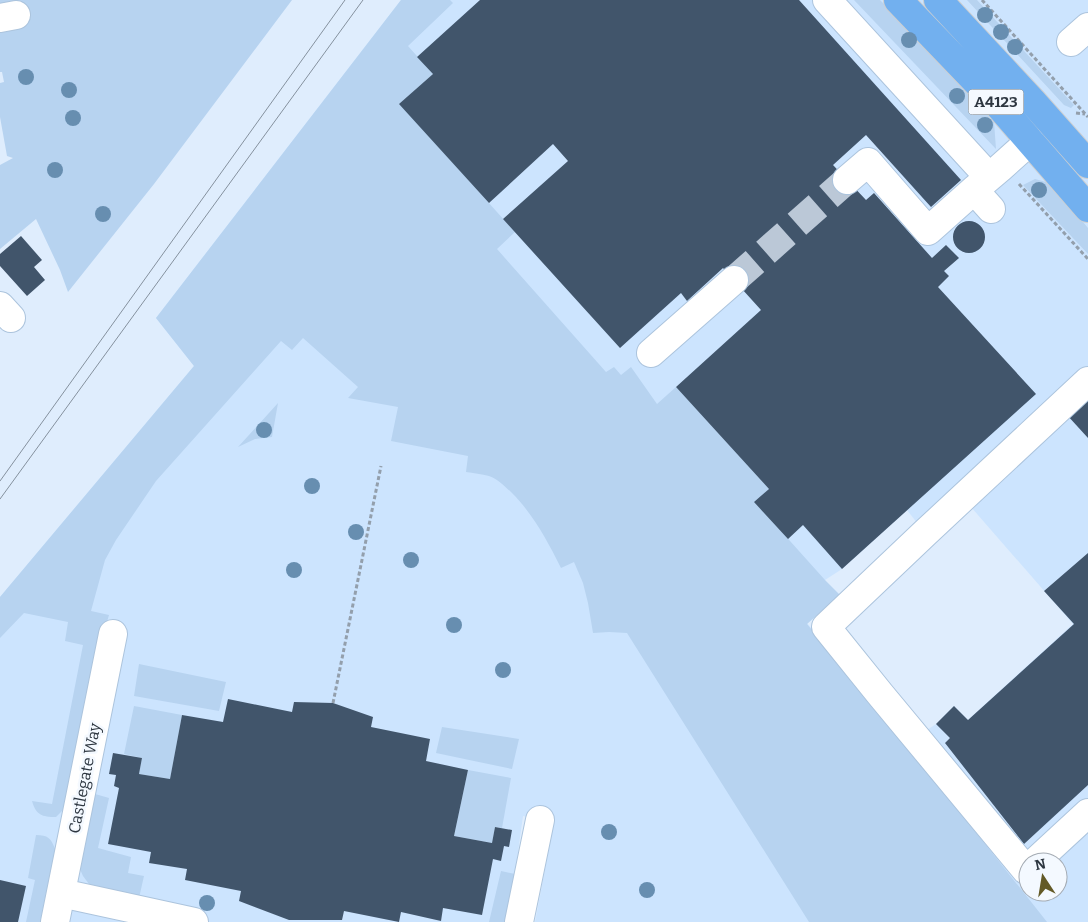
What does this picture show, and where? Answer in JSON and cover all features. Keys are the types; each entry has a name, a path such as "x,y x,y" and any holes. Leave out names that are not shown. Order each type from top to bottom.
{"highway":[{"name":"A4123","path":"898,0 995,101 1088,208"},
{"name":"A4123","path":"938,0 1087,160"}],"street":[{"path":"827,0 989,185"},
{"path":"847,180 868,162 922,235 989,185 1030,141"},
{"path":"651,353 734,280"},
{"path":"1018,860 826,628 1088,381"},
{"name":"Castlegate Way","path":"55,922 113,634"},
{"path":"1046,852 1088,813"},
{"path":"518,922 540,820"},
{"path":"61,893 194,922"}],"path":[{"path":"982,0 1087,115"},
{"path":"989,185 1020,185 1088,259"},
{"path":"333,703 381,466"}],"shaded area":[{"path":"0,0 292,0 154,184 68,292 60,270 36,219 0,249 0,165 13,158 7,156 0,117 0,83 4,82 2,72 0,72"},
{"path":"401,0 1088,0 1088,922 535,922 554,822 523,816 515,874 505,922 0,922 0,597 194,366 156,318","holes":["971,507 1073,624 968,720 954,706 936,724 906,744 807,623 825,580 842,569 907,510 932,542"]},
{"path":"401,0 450,0 453,3 408,46 433,74 400,104 515,232 497,249 606,372 614,367 621,375 631,367 657,404 676,387 769,489 755,502 840,595 807,624 906,744 1018,885 1018,902 1031,902 1047,922 809,922 627,633 593,633 583,583 574,562 561,568 539,528 511,492 492,477 466,472 468,456 391,441 398,407 348,398 358,387 303,338 292,350 281,341 156,481 116,540 105,560 91,611 109,615 67,803 56,817 40,814 35,809 32,801 52,804 83,645 65,641 68,622 24,613 0,638 0,597 194,366 156,318"},
{"path":"854,0 880,0 918,38 994,122 996,149"},
{"path":"967,0 977,0 1074,105 1071,108 1064,105"},
{"path":"1035,179 1046,182 1059,193 1088,228 1088,254 1023,185"},
{"path":"278,403 272,437 255,439 238,447"},
{"path":"139,664 226,682 219,711 134,696"},
{"path":"134,706 182,715 170,779 139,774 142,758 124,754"},
{"path":"442,727 519,739 512,769 436,753"},
{"path":"468,770 511,778 502,828 495,827 492,843 454,836"},
{"path":"95,794 109,798 98,848 131,857 128,873 144,876 139,898 96,889 89,884 79,867"},
{"path":"36,835 48,838 55,849 40,922 26,922 35,880 28,878"},
{"path":"501,871 515,874 505,922 489,922"}],"building":[{"path":"480,0 799,0 961,180 931,207 866,135 833,165 866,200 874,193 932,258 946,245 959,258 944,271 949,276 938,287 1036,394 842,569 803,525 788,539 754,502 769,489 676,387 761,310 723,268 687,301 681,293 620,348 503,219 568,161 553,144 489,203 399,104 433,74 417,57"},
{"path":"969,221 975,222 980,226 984,231 984,243 980,248 975,252 969,253 963,252 958,248 954,243 953,237 954,231 958,226 963,222"},
{"path":"21,236 42,260 34,267 45,280 27,296 0,266 0,254"},
{"path":"1088,397 1088,438 1067,415"},
{"path":"1088,553 1088,785 1024,844 945,743 950,738 936,724 954,706 968,720 1074,624 1044,591"},
{"path":"228,699 292,712 294,702 333,703 373,717 371,727 430,739 426,761 468,770 454,836 492,843 495,827 512,830 509,847 504,846 501,861 493,859 482,915 443,908 441,921 401,912 399,922 344,911 342,920 289,920 239,901 241,891 185,880 187,869 149,863 151,852 108,844 119,788 114,786 116,775 109,774 113,753 142,758 139,774 170,779 182,715 223,722"},
{"path":"0,880 26,886 18,922 0,922"}],"tunnel":[{"path":"734,280 847,180"}],"tram line":[{"path":"0,481 345,0"},
{"path":"0,499 363,0"}]}
